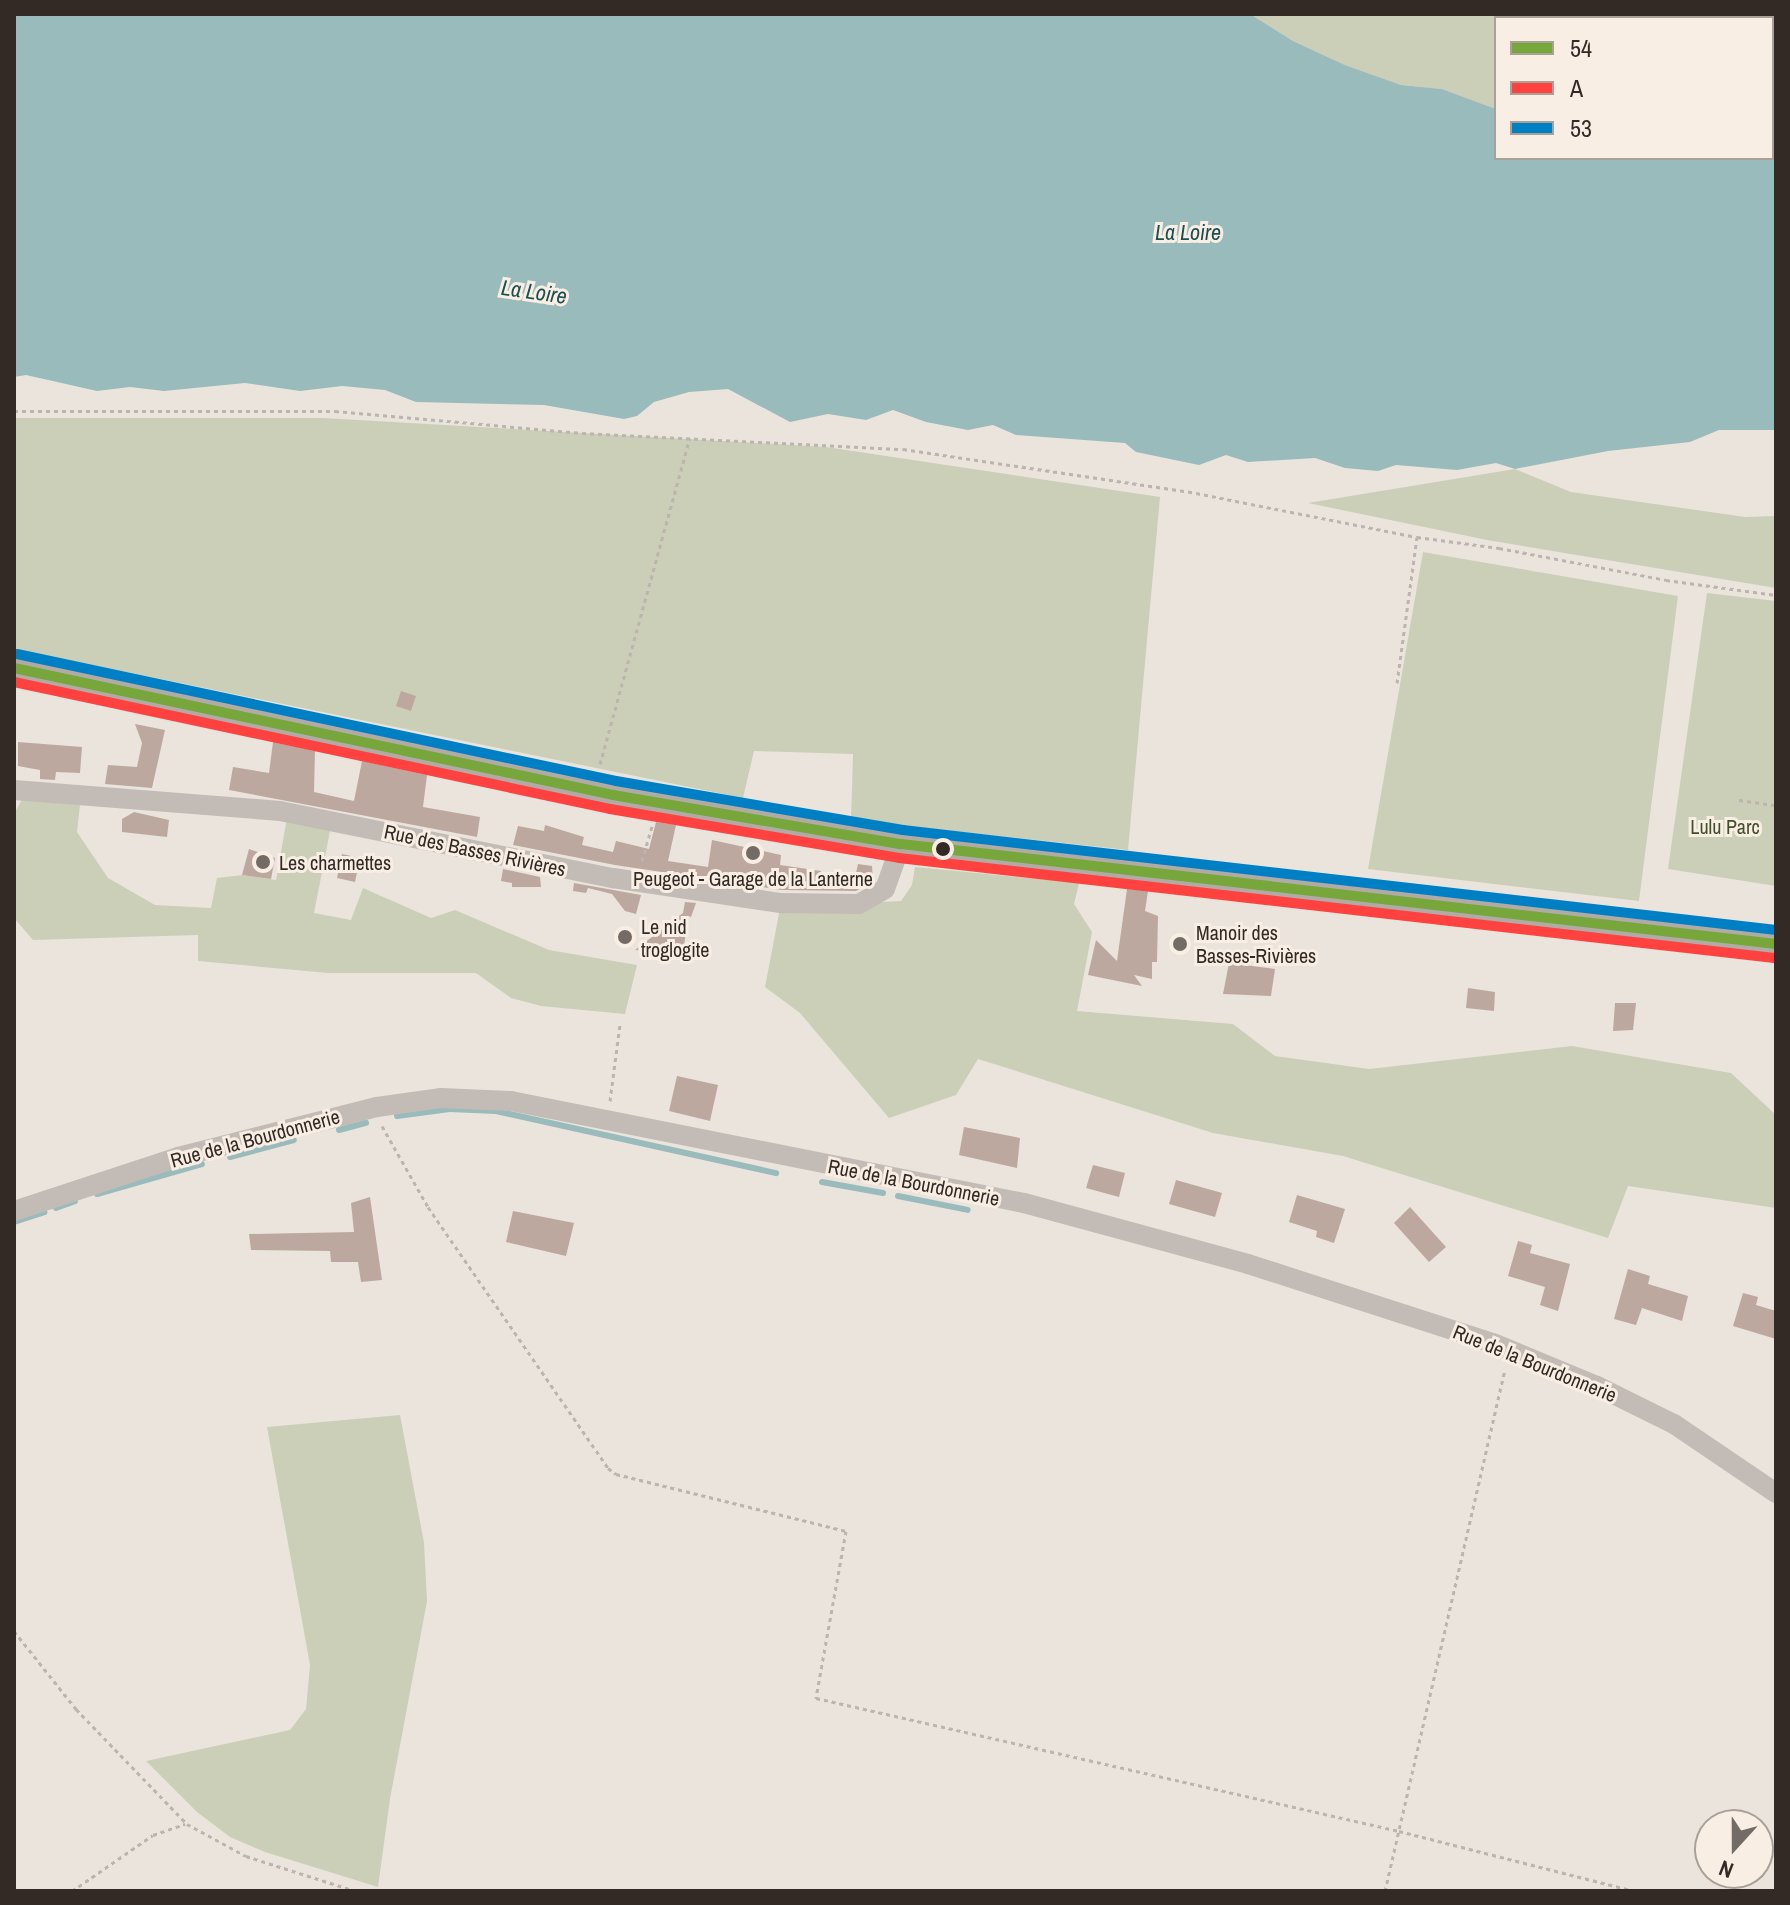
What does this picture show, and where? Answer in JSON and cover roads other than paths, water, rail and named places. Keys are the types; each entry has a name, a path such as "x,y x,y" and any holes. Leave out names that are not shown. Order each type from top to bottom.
{"main road":[{"path":"14,668 593,791 901,844 1776,944"}],"street":[{"name":"Rue des Basses Rivières","path":"14,790 280,811 613,878 781,903 859,904 885,889 901,844"},
{"name":"Rue de la Bourdonnerie","path":"14,1211 178,1157 377,1107 474,1097 1024,1203 1248,1264 1510,1349 1597,1386 1674,1424 1776,1493"}],"water":[{"name":"La Loire","path":"14,14 1250,14 1293,41 1345,65 1401,85 1442,89 1494,108 1494,160 1774,160 1776,95 1776,430 1719,430 1690,442 1608,451 1515,469 1496,463 1457,470 1396,465 1378,471 1345,468 1315,458 1248,462 1226,455 1199,465 1136,452 1125,443 1016,435 993,425 968,430 926,422 893,410 866,420 828,414 790,422 728,389 689,392 654,402 637,416 624,419 544,405 416,402 385,390 342,386 300,391 245,383 164,391 130,387 97,391 26,375 14,377"}],"waterway":[{"path":"397,1116 450,1109 496,1111 776,1173"},
{"path":"339,1130 366,1123"},
{"path":"230,1157 294,1140"},
{"path":"97,1194 202,1164"},
{"path":"822,1182 883,1193"},
{"path":"898,1196 968,1210"},
{"path":"56,1208 75,1201"},
{"path":"14,1222 44,1212"}],"place":[{"name":"Peugeot - Garage de la Lanterne","path":"753,853"},
{"name":"Les charmettes","path":"263,862"},
{"name":"Le nid troglogite","path":"625,937"},
{"name":"Manoir des Basses-Rivières","path":"1180,944"}],"park label":[{"name":"Lulu Parc","path":"1725,826"}]}
